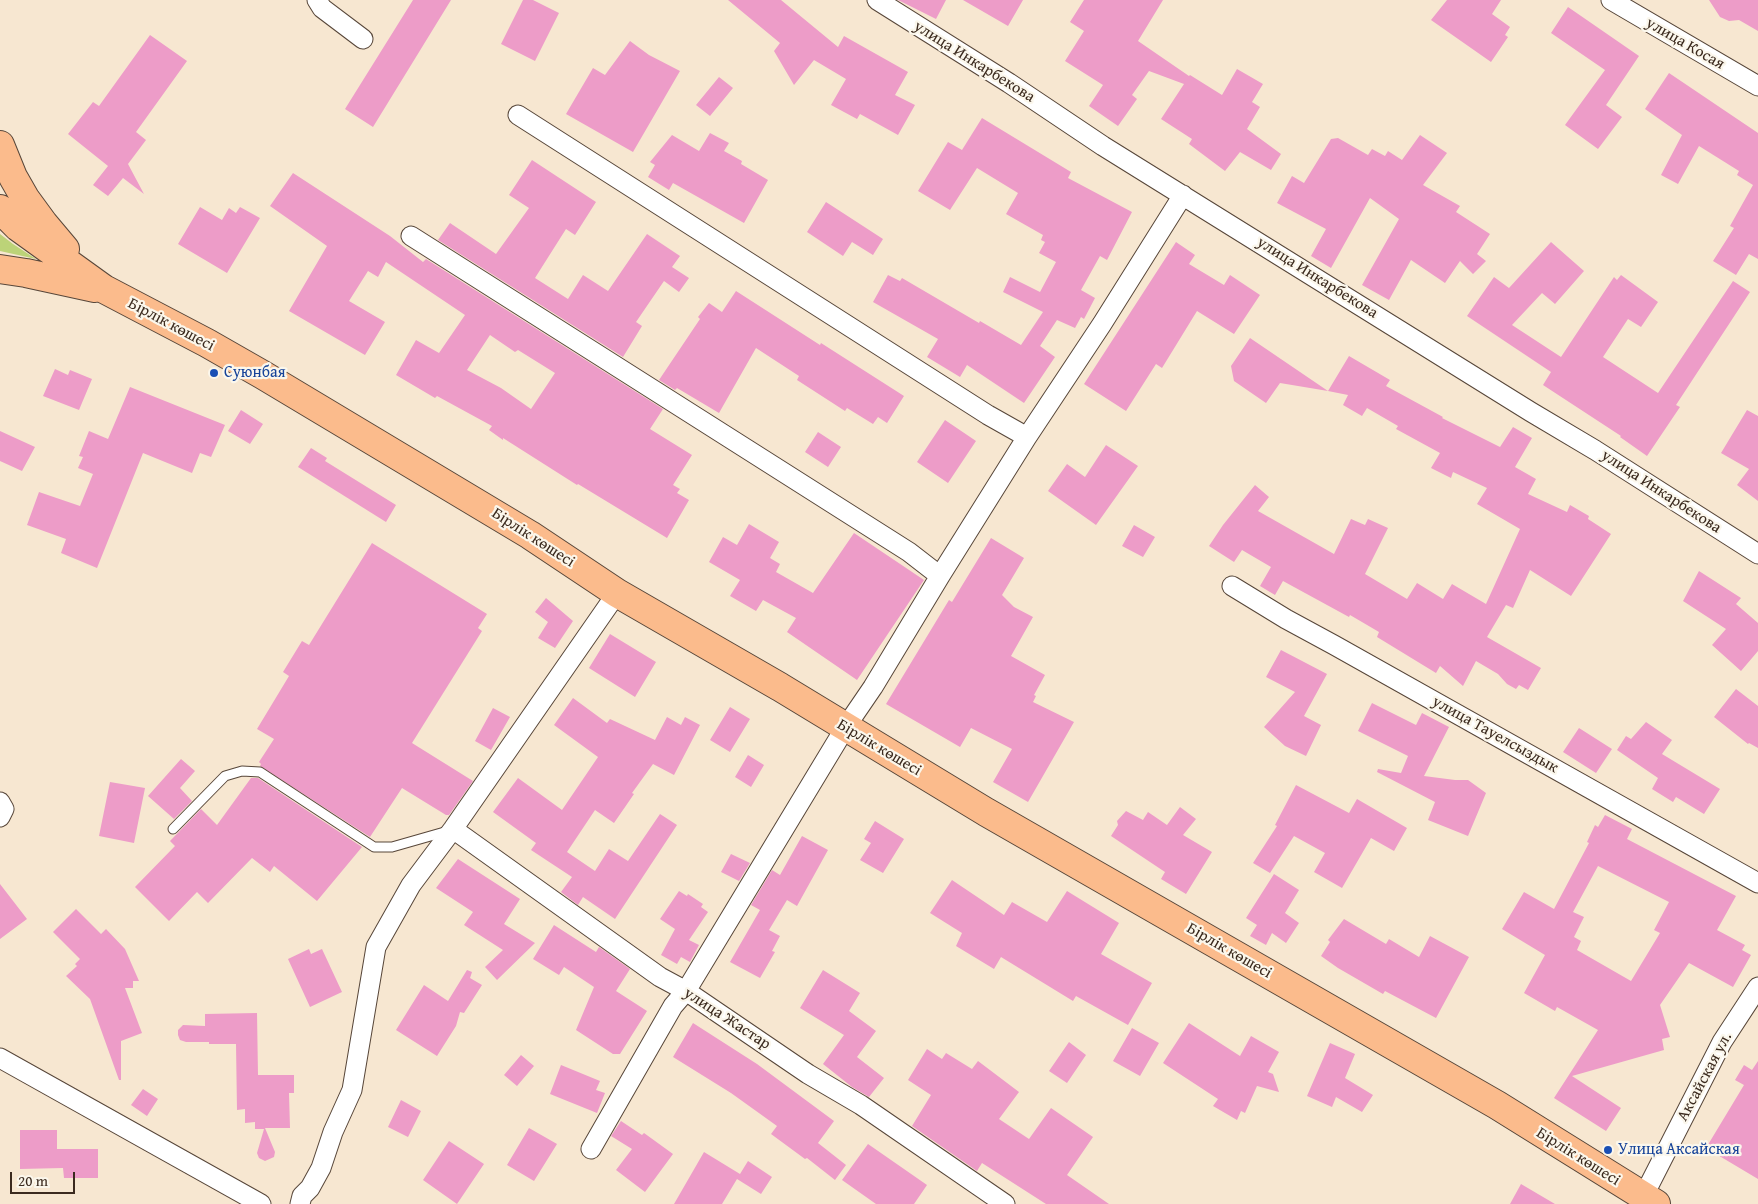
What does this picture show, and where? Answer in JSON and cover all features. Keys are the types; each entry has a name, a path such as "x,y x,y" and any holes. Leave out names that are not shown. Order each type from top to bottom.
{"main road":[{"path":"0,145 13,177 44,224 69,254 104,290"},
{"path":"0,209 18,227 104,290"},
{"path":"0,269 104,290"},
{"name":"Бірлік көшесі","path":"104,290 207,343 321,409 530,535 617,594 780,687 986,812 1496,1105 1649,1200"}],"street":[{"path":"317,0 322,8 364,39"},
{"name":"улица Инкарбекова","path":"877,0 1009,83 1103,146 1595,450 1758,554"},
{"name":"улица Косая","path":"1612,0 1758,86"},
{"path":"518,115 980,410 1027,438"},
{"path":"592,1149 674,1006 686,991 845,728 873,687 1027,438 1108,316 1182,195"},
{"path":"411,236 909,552 940,576"},
{"name":"улица Тауелсыздык","path":"1232,586 1286,619 1758,883"},
{"path":"300,1204 302,1196 310,1188 321,1168 333,1132 352,1090 376,947 411,885 453,829 617,594"},
{"path":"0,802 4,810 0,817"},
{"name":"улица Жастар","path":"453,829 660,977 686,991 808,1074 861,1105 1005,1204"},
{"name":"Аксайская ул.","path":"1649,1200 1722,1042 1758,987"},
{"path":"0,1058 261,1204"}],"lane":[{"path":"173,829 225,776 242,771 260,772 374,846 392,847 453,829"}],"green space":[{"path":"0,234 13,244 36,259 0,251"}],"building":[{"path":"413,0 451,0 373,127 345,109"},
{"path":"523,0 533,0 559,13 535,61 501,44"},
{"path":"728,0 781,0 838,47 844,36 908,72 895,95 915,105 898,135 860,114 857,119 831,105 846,79 814,60 794,85 774,51 780,43"},
{"path":"898,0 946,0 936,19"},
{"path":"963,0 1023,0 1008,26"},
{"path":"1084,0 1163,0 1138,41 1189,76 1222,95 1237,69 1263,84 1252,102 1260,107 1247,129 1281,154 1271,170 1240,152 1225,171 1189,144 1192,139 1161,119 1184,84 1149,71 1132,95 1137,99 1118,126 1089,106 1103,85 1065,61 1084,31 1070,22"},
{"path":"1447,0 1501,0 1492,14 1510,27 1505,35 1508,37 1491,62 1431,20"},
{"path":"1709,0 1758,0 1758,31 1739,20 1729,21 1720,17"},
{"path":"1568,7 1639,56 1606,105 1622,117 1598,149 1565,125 1605,70 1551,33"},
{"path":"150,35 187,61 136,132 146,140 128,164 144,194 123,178 108,196 93,185 108,166 68,134 93,102 99,106"},
{"path":"630,41 649,55 680,71 633,152 566,114 593,68 605,75"},
{"path":"1669,73 1758,133 1758,259 1749,254 1736,275 1713,261 1734,228 1730,226 1753,185 1737,175 1739,171 1699,146 1678,184 1661,175 1682,135 1645,109"},
{"path":"719,77 733,88 710,116 696,105"},
{"path":"982,118 1071,172 1068,178 1132,212 1107,260 1100,256 1081,290 1095,298 1084,319 1081,317 1075,328 1057,320 1040,346 1055,357 1024,403 967,365 960,377 927,357 938,339 873,302 888,275 900,281 902,278 1021,345 1043,312 1003,292 1010,277 1040,292 1056,262 1039,253 1045,242 1041,240 1043,235 1006,214 1018,193 977,168 950,210 918,191 948,142 962,150"},
{"path":"710,133 729,143 724,151 742,161 741,164 768,180 744,223 673,183 669,190 648,177 655,165 650,162 672,135 699,151"},
{"path":"1420,135 1447,153 1423,185 1460,206 1456,212 1490,234 1477,254 1486,261 1473,274 1460,261 1445,283 1411,260 1389,300 1362,285 1399,219 1370,198 1331,268 1311,256 1326,229 1277,203 1292,176 1304,183 1331,139 1338,138 1368,155 1372,149 1385,156 1388,151 1402,160"},
{"path":"532,160 596,202 575,235 566,229 535,278 568,299 583,275 608,291 647,234 680,256 672,267 689,278 679,292 664,281 636,322 642,326 623,357 438,240 450,223 496,254 529,208 509,195"},
{"path":"293,173 390,236 423,262 426,259 663,409 650,429 692,455 673,485 680,489 677,493 689,500 667,538 577,485 503,438 503,440 489,430 492,426 437,396 435,398 396,375 416,340 439,353 465,315 386,262 378,277 368,271 349,301 385,322 365,355 289,311 327,246 270,206","holes":["490,335 515,352 518,350 555,373 531,409 501,388 467,370"]},
{"path":"826,202 883,239 873,255 852,242 843,256 807,232"},
{"path":"200,207 222,220 229,208 236,213 240,207 260,218 227,273 178,244"},
{"path":"1176,242 1195,255 1189,264 1224,285 1230,275 1260,295 1234,334 1197,311 1162,368 1156,364 1126,411 1084,384"},
{"path":"1551,242 1584,271 1555,304 1542,293 1512,325 1561,357 1614,277 1617,280 1621,275 1658,302 1641,327 1628,319 1603,357 1658,393 1733,281 1750,292 1676,405 1680,407 1647,456 1621,436 1543,385 1551,372 1467,316 1494,277 1509,288"},
{"path":"736,291 904,396 887,423 878,417 873,424 847,408 845,411 797,380 799,376 756,348 719,413 677,388 675,390 659,380 700,319 698,317 709,303 722,312"},
{"path":"1250,338 1328,391 1280,383 1266,403 1234,381 1231,366"},
{"path":"1349,356 1390,380 1386,386 1442,418 1500,447 1513,427 1532,438 1515,467 1536,479 1528,494 1567,512 1570,505 1589,516 1588,519 1611,534 1571,596 1530,570 1513,608 1506,605 1487,637 1541,668 1528,690 1519,685 1516,689 1507,684 1498,674 1476,661 1463,686 1440,666 1436,673 1377,637 1379,632 1283,581 1275,595 1260,586 1271,567 1242,550 1234,562 1209,546 1255,485 1269,497 1258,511 1334,554 1351,519 1365,525 1368,519 1388,528 1365,574 1407,599 1417,583 1443,599 1452,584 1486,604 1520,529 1477,504 1487,488 1453,472 1451,478 1431,468 1440,453 1396,429 1398,426 1367,408 1362,416 1343,405 1348,395 1328,391"},
{"path":"55,369 68,375 70,370 92,379 79,410 43,396"},
{"path":"130,387 225,425 211,457 200,453 192,473 143,453 97,568 61,553 66,539 27,525 39,492 80,506 93,474 78,468 83,457 79,456 89,431 108,439"},
{"path":"241,410 263,424 250,444 228,431"},
{"path":"1747,410 1758,416 1758,501 1737,485 1749,469 1721,453"},
{"path":"945,420 976,441 948,483 917,462"},
{"path":"0,431 35,447 22,471 0,461"},
{"path":"818,432 841,447 828,467 805,452"},
{"path":"1106,445 1138,466 1096,525 1048,491 1067,464 1085,477"},
{"path":"311,448 327,458 325,461 396,505 386,522 298,467"},
{"path":"749,524 779,542 770,558 780,564 776,572 813,593 854,533 924,580 857,680 787,632 796,618 763,600 756,611 730,596 740,580 709,562 723,537 737,545"},
{"path":"1134,525 1155,537 1143,557 1122,546"},
{"path":"991,538 1024,558 1002,595 1014,607 1033,617 1011,656 1045,675 1034,695 1036,696 1033,702 1074,722 1028,802 993,782 1012,749 971,728 960,747 886,704 949,600 952,602"},
{"path":"372,543 487,614 478,628 482,631 412,743 473,781 449,815 402,788 370,837 260,766 259,762 274,739 257,729 289,676 283,672 302,641 309,645"},
{"path":"1699,571 1741,598 1736,604 1758,623 1758,651 1741,671 1712,645 1726,629 1683,601"},
{"path":"546,598 573,621 555,648 538,638 548,622 535,612"},
{"path":"610,634 656,662 635,697 589,668"},
{"path":"1281,650 1327,674 1304,716 1321,725 1306,756 1285,746 1264,727 1295,692 1266,677"},
{"path":"1736,689 1758,706 1758,748 1748,744 1714,717"},
{"path":"573,698 607,723 610,719 655,740 667,717 681,725 685,717 700,725 674,775 653,764 632,793 634,794 614,823 595,810 567,852 595,871 609,849 628,861 660,814 677,825 615,919 583,897 578,905 561,892 572,877 531,850 536,843 493,812 518,778 562,810 598,757 554,725"},
{"path":"1372,703 1416,725 1422,713 1449,727 1424,776 1468,780 1486,793 1468,836 1428,820 1435,802 1377,772 1378,769 1401,773 1408,756 1358,731"},
{"path":"730,707 750,719 730,752 710,740"},
{"path":"493,708 510,717 491,750 475,741"},
{"path":"1646,722 1672,740 1662,754 1720,789 1704,814 1676,797 1673,802 1652,789 1658,778 1617,750 1626,736 1631,739"},
{"path":"1579,728 1612,749 1596,773 1563,752"},
{"path":"748,755 764,765 751,787 735,777"},
{"path":"181,759 195,771 180,788 192,801 174,819 148,796"},
{"path":"251,778 258,778 362,847 317,901 274,866 270,872 252,858 208,903 197,892 169,921 135,887 175,846 170,841 201,809 217,825"},
{"path":"110,782 145,788 134,843 99,836"},
{"path":"1296,785 1349,813 1357,799 1407,828 1394,851 1371,838 1342,888 1314,872 1325,853 1294,836 1270,873 1253,863 1277,826 1275,825"},
{"path":"1180,807 1196,819 1183,835 1212,852 1186,894 1161,879 1165,872 1111,836 1118,825 1117,821 1126,811 1143,820 1148,812 1167,825"},
{"path":"1605,815 1632,829 1627,839 1736,896 1717,930 1745,945 1742,950 1751,955 1733,987 1689,963 1660,1005 1670,1037 1662,1039 1664,1050 1572,1076 1621,1108 1606,1131 1554,1098 1598,1030 1557,1007 1555,1011 1524,993 1545,955 1502,929 1524,892 1554,909 1589,843 1587,842 1595,825 1598,827","holes":["1598,866 1669,902 1654,930 1660,933 1631,981 1577,950 1581,941 1574,937 1584,917 1573,912"]},
{"path":"875,821 904,839 883,873 860,860 871,843 864,839"},
{"path":"802,836 828,850 797,906 787,900 769,930 780,936 772,951 775,952 760,978 730,962 760,910 751,905 772,870 780,875"},
{"path":"731,854 750,863 739,881 721,872"},
{"path":"458,859 520,899 504,924 535,943 497,980 485,967 503,950 464,925 473,912 436,888"},
{"path":"1274,874 1299,890 1285,913 1299,923 1286,943 1272,933 1266,945 1250,936 1257,925 1246,918"},
{"path":"952,880 1004,915 1012,902 1047,922 1067,891 1119,923 1101,954 1152,983 1128,1025 1076,996 1073,1001 1001,957 994,969 956,946 962,933 930,913"},
{"path":"0,884 27,919 0,939"},
{"path":"679,891 687,896 688,894 703,904 701,907 708,912 689,940 699,945 690,962 681,957 677,964 661,955 675,929 660,919"},
{"path":"76,909 101,934 106,929 125,949 139,981 133,981 133,988 125,988 142,1033 121,1041 121,1080 119,1080 90,999 66,976 77,966 75,964 80,959 53,932"},
{"path":"1344,919 1386,944 1389,939 1419,957 1430,936 1469,957 1436,1018 1385,991 1383,994 1321,956 1330,942 1328,940"},
{"path":"554,925 596,952 599,947 630,969 616,991 647,1011 620,1054 613,1054 576,1030 594,987 564,967 559,975 533,959"},
{"path":"309,949 311,954 322,949 342,992 310,1007 288,959"},
{"path":"467,970 472,972 470,978 482,985 464,1013 460,1012 456,1026 437,1056 396,1030 424,985 448,1001"},
{"path":"823,970 860,993 849,1011 876,1031 857,1057 884,1078 869,1097 852,1087 823,1064 844,1035 800,1008"},
{"path":"257,1013 258,1075 294,1075 294,1093 289,1093 290,1128 265,1128 275,1152 274,1157 265,1161 259,1158 257,1153 264,1129 255,1129 255,1122 245,1123 245,1109 237,1110 236,1044 186,1042 180,1040 178,1035 178,1030 183,1025 205,1026 205,1014"},
{"path":"693,1023 757,1064 834,1121 818,1143 846,1165 835,1180 807,1158 805,1159 771,1134 777,1126 731,1093 673,1057"},
{"path":"1189,1023 1240,1056 1251,1036 1279,1052 1268,1072 1273,1074 1279,1092 1257,1086 1245,1113 1241,1111 1237,1120 1213,1106 1218,1099 1163,1063"},
{"path":"1132,1028 1159,1043 1140,1076 1113,1061"},
{"path":"1069,1042 1086,1055 1067,1083 1049,1071"},
{"path":"1330,1043 1355,1054 1345,1078 1373,1095 1362,1112 1336,1097 1332,1107 1307,1096"},
{"path":"927,1049 942,1059 946,1053 972,1069 978,1061 1019,1092 999,1119 1029,1139 1051,1108 1093,1137 1067,1175 1109,1204 1046,1204 982,1163 977,1171 912,1126 931,1095 908,1080"},
{"path":"521,1055 534,1066 517,1086 504,1075"},
{"path":"1758,1061 1758,1179 1706,1148 1744,1085 1735,1080 1744,1065 1752,1070"},
{"path":"561,1065 600,1081 596,1090 605,1093 597,1113 550,1094"},
{"path":"143,1089 158,1099 147,1116 131,1105"},
{"path":"401,1100 421,1111 408,1137 388,1127"},
{"path":"621,1121 642,1135 644,1133 673,1154 645,1192 616,1170 632,1149 611,1136"},
{"path":"529,1128 557,1144 534,1181 507,1165"},
{"path":"20,1130 57,1130 57,1149 98,1149 98,1178 64,1178 63,1168 20,1169"},
{"path":"449,1141 484,1164 457,1204 423,1180"},
{"path":"868,1144 927,1185 914,1204 876,1204 842,1180"},
{"path":"704,1152 740,1174 748,1161 772,1177 761,1194 737,1179 722,1204 674,1204"},
{"path":"1521,1184 1555,1204 1510,1204"}],"place":[{"name":"Суюнбая","path":"214,373"},
{"name":"Улица Аксайская","path":"1608,1150"}]}
